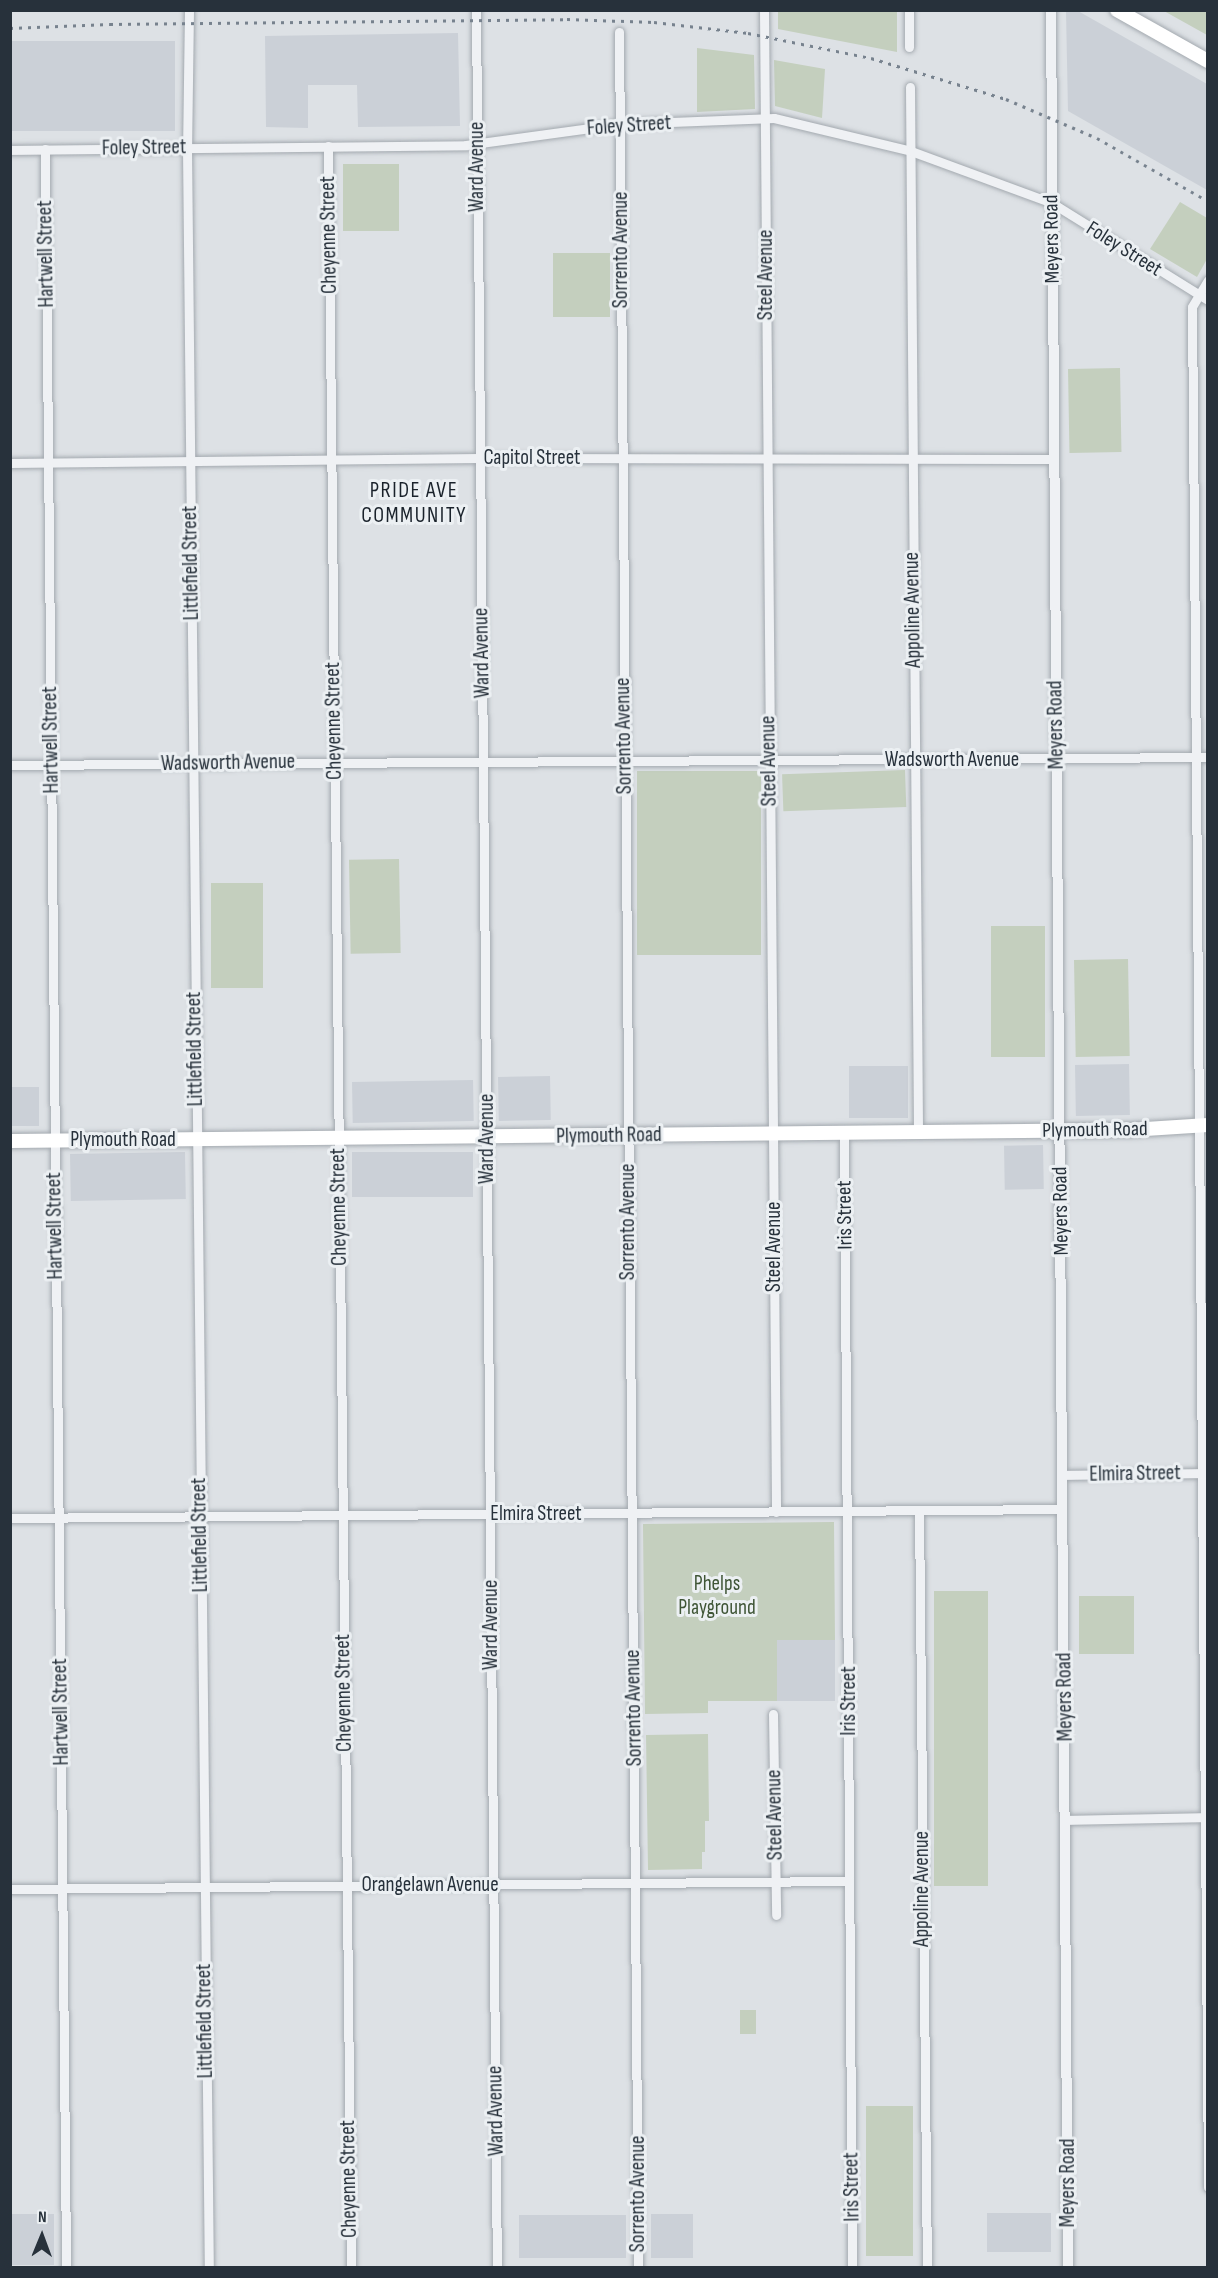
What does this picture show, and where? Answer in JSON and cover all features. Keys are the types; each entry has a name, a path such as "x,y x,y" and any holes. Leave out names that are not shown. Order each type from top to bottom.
{"main road":[{"path":"1117,10 1208,61"},
{"name":"Plymouth Road","path":"10,1141 844,1134 1204,1126"}],"street":[{"name":"Littlefield Street","path":"189,10 187,148 209,2268"},
{"name":"Ward Avenue","path":"476,10 497,2268"},
{"name":"Steel Avenue","path":"764,10 776,1512"},
{"path":"909,10 909,47"},
{"name":"Meyers Road","path":"1051,10 1068,2268"},
{"name":"Sorrento Avenue","path":"619,32 638,2268"},
{"name":"Appoline Avenue","path":"910,87 911,458 918,1133"},
{"name":"Foley Street","path":"10,150 477,143 620,124 765,118 911,151 1052,203 1208,300"},
{"name":"Cheyenne Street","path":"328,146 351,2268"},
{"name":"Hartwell Street","path":"45,149 66,2268"},
{"path":"1208,280 1197,294 1192,307 1196,757 1204,1126 1208,2187"},
{"name":"Capitol Street","path":"10,463 480,458 1054,459"},
{"name":"Wadsworth Avenue","path":"10,765 483,760 1057,760 1208,757"},
{"name":"Iris Street","path":"844,1134 852,2268"},
{"name":"Elmira Street","path":"1062,1475 1205,1473"},
{"name":"Elmira Street","path":"10,1518 1062,1509"},
{"name":"Appoline Avenue","path":"919,1510 927,2268"},
{"name":"Steel Avenue","path":"773,1714 776,1915"},
{"path":"1066,1820 1206,1817"},
{"name":"Orangelawn Avenue","path":"10,1889 849,1881"}],"shaded area":[{"path":"1066,11 1078,11 1207,84 1207,190 1068,111"},
{"path":"458,33 460,126 358,127 357,85 308,85 308,128 266,127 265,36"},
{"path":"11,41 175,41 175,131 11,131"},
{"path":"1129,1064 1130,1115 1076,1116 1075,1065"},
{"path":"849,1066 908,1066 908,1118 849,1118"},
{"path":"550,1076 551,1120 499,1121 498,1077"},
{"path":"473,1080 474,1121 353,1123 352,1082"},
{"path":"11,1087 39,1087 39,1126 11,1126"},
{"path":"1043,1145 1044,1189 1005,1190 1004,1146"},
{"path":"185,1152 186,1199 71,1201 70,1154"},
{"path":"352,1152 473,1152 473,1197 352,1197"},
{"path":"776,1640 835,1640 835,1701 776,1701"},
{"path":"987,2213 1051,2213 1051,2252 987,2252"},
{"path":"10,2214 54,2214 54,2265 10,2265"},
{"path":"651,2214 693,2214 693,2258 651,2258"},
{"path":"519,2215 626,2215 626,2258 519,2258"}],"green space":[{"path":"778,11 897,11 897,52 778,29"},
{"path":"1164,11 1207,11 1207,35"},
{"path":"697,48 754,55 755,109 697,112"},
{"path":"774,60 825,69 822,118 775,106"},
{"path":"343,164 399,164 399,231 343,231"},
{"path":"1180,202 1207,218 1207,259 1197,277 1150,249"},
{"path":"553,253 610,253 610,317 553,317"},
{"path":"1120,368 1121,452 1069,453 1068,369"},
{"path":"905,770 906,807 783,811 782,774"},
{"path":"637,771 761,771 761,955 637,955"},
{"path":"399,859 401,953 351,954 349,860"},
{"path":"211,883 263,883 263,988 211,988"},
{"path":"991,926 1045,926 1045,1057 991,1057"},
{"path":"1128,959 1130,1056 1076,1057 1074,960"},
{"name":"Phelps Playground","path":"834,1522 835,1640 777,1640 777,1701 708,1701 708,1713 645,1714 643,1524"},
{"path":"934,1591 988,1591 988,1886 934,1886"},
{"path":"1079,1596 1134,1596 1134,1654 1079,1654"},
{"path":"708,1734 709,1821 705,1821 705,1852 702,1852 702,1869 648,1870 646,1735"},
{"path":"740,2010 756,2010 756,2034 740,2034"},
{"path":"866,2106 913,2106 913,2256 866,2256"}],"railway":[{"path":"10,28 110,24 567,19 654,22 748,33 871,58 1006,99 1097,138 1208,201"}],"district":[{"name":"PRIDE AVE COMMUNITY","path":"414,502"}]}
